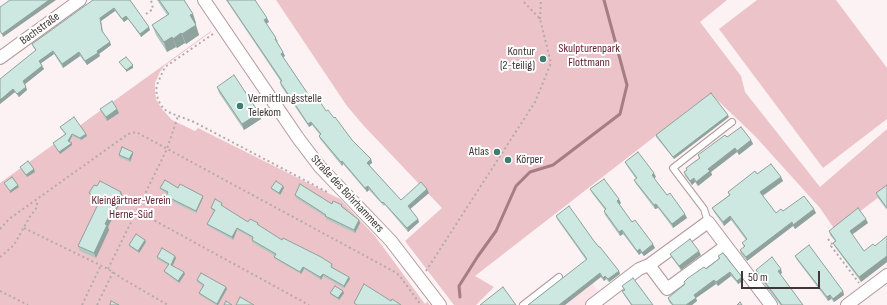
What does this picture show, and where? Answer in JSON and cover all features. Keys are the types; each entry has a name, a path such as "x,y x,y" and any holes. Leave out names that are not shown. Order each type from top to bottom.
{"street":[{"name":"Bachstraße","path":"0,58 80,0"},
{"name":"Straße des Bohrhammers","path":"204,0 298,138 320,167 391,241 440,305"},
{"path":"592,305 639,269 649,265 708,222 771,305"},
{"path":"649,265 667,289 726,246"},
{"path":"847,305 887,275"}],"lane":[{"path":"708,222 704,209 673,168 732,122"},
{"path":"523,305 558,277"}],"path":[{"path":"146,14 153,9 151,0"},
{"path":"522,0 540,19"},
{"path":"420,280 535,102 551,63 540,19 541,0"},
{"path":"222,27 165,67 156,90 158,100 163,108 168,112 194,122 330,194 337,196 342,191"},
{"path":"108,269 167,149 178,116"},
{"path":"0,228 9,219 128,134 136,132 393,271 399,275 421,305"},
{"path":"0,256 14,245 37,207 35,201"},
{"path":"137,210 310,305"},
{"path":"24,228 101,265 168,305"},
{"path":"828,239 833,245 831,246 865,292"},
{"path":"82,305 101,265"},
{"path":"97,305 113,272"},
{"path":"0,291 28,305"}],"shaded area":[{"path":"581,268 601,295 587,305 534,305"}],"green space":[{"name":"Skulpturenpark Flottmann","path":"276,0 727,0 700,22 741,76 745,92 820,187 887,129 887,191 835,230 820,208 755,136 712,95 694,106 475,276 494,287 476,305 454,305 405,241 442,208 347,106"},
{"path":"757,0 836,0 887,68 887,119 823,168 719,29"},
{"name":"Kleingärtner-Verein Herne-Süd","path":"211,31 164,66 160,72 155,83 155,91 156,99 162,109 172,120 195,131 198,128 340,199 375,236 425,304 427,302 430,305 0,305 0,183"}],"building":[{"path":"10,0 49,0 2,34 0,31 0,7"},
{"path":"93,0 130,0 149,27 140,34 126,16 122,19 114,8 100,18 102,31 110,42 97,51 98,53 85,61 79,52 62,64 53,51 39,61 42,66 23,81 26,87 17,94 13,89 0,100 0,79 36,50 32,44"},
{"path":"159,0 184,0 193,14 190,15 196,25 173,39 172,37 164,42 152,25 169,14"},
{"path":"227,0 255,0 267,18 264,20 283,52 281,54 312,100 317,97 326,111 328,110 334,118 335,117 352,140 371,159 367,163 401,200 421,182 427,189 408,206 418,219 407,228 383,202 382,203 368,186 365,188 342,161 341,162 319,136 321,134 311,122 308,124 280,82 282,81"},
{"path":"126,57 133,65 126,70 119,62"},
{"name":"Vermittlungsstelle Telekom","path":"234,75 259,113 242,124 217,87"},
{"path":"711,93 728,115 673,157 656,135"},
{"path":"112,101 117,109 106,117 100,109"},
{"path":"74,117 86,134 80,138 72,134 68,141 72,143 59,152 53,143 66,134 60,127"},
{"path":"741,127 751,140 737,151 735,148 708,169 710,171 696,182 694,178 690,181 684,172 687,170 686,168 700,158 698,155 725,135 727,137"},
{"path":"122,147 133,152 129,159 119,155"},
{"path":"638,152 654,173 652,175 657,182 667,195 670,193 685,214 672,224 656,204 654,205 634,180 637,178 625,162"},
{"path":"28,161 34,169 26,175 20,167"},
{"path":"771,164 781,177 760,192 776,213 781,209 783,211 804,196 814,209 793,225 792,222 746,257 740,250 745,246 742,243 747,239 730,216 723,222 712,208 730,195 728,192 755,171 757,174"},
{"path":"12,177 18,185 10,191 4,183"},
{"path":"604,179 619,199 617,201 632,222 635,220 653,244 642,253 640,249 637,251 622,230 619,232 604,211 606,209 590,189"},
{"path":"165,180 178,188 180,184 203,196 196,211 166,196 168,192 160,188"},
{"path":"100,181 121,192 105,224 107,225 94,253 78,246 100,200 89,193 94,185 97,186"},
{"path":"276,181 283,186 279,193 271,188"},
{"path":"300,184 332,204 333,201 342,205 341,206 359,220 354,230 325,216 326,215 295,195"},
{"path":"887,185 887,208 876,193"},
{"path":"215,199 222,203 221,205 248,222 250,219 258,223 257,224 282,240 283,238 332,264 331,267 349,277 344,286 323,274 320,277 303,267 300,272 274,257 276,254 252,240 253,237 237,228 232,237 207,224 215,210 211,208"},
{"path":"569,206 594,241 619,271 608,279 605,276 603,278 600,273 559,305 528,305 587,259 556,216"},
{"path":"858,208 866,219 850,231 864,251 873,244 875,246 887,236 887,256 859,277 833,243 836,241 829,231"},
{"path":"136,234 145,240 138,251 129,245"},
{"path":"690,239 699,251 679,266 670,254"},
{"path":"809,245 843,291 833,299 830,295 827,297 795,256"},
{"path":"162,248 175,256 171,265 184,272 178,281 164,271 169,264 157,257"},
{"path":"723,253 742,277 737,281 730,272 716,282 714,280 694,295 696,298 686,305 673,305 668,298 685,284 684,282 688,278 704,267 706,269 720,258 718,256"},
{"path":"772,257 781,269 778,271 803,305 782,305 756,270"},
{"path":"201,273 226,287 217,304 199,293 204,285 197,280"},
{"path":"633,278 653,305 632,305 622,291 625,290 622,286"},
{"path":"364,284 391,301 392,299 401,305 357,305 354,303"},
{"path":"335,286 343,291 338,298 330,293"},
{"path":"503,287 516,305 480,305"},
{"path":"240,297 254,305 236,305"},
{"path":"111,301 119,305 110,305"},
{"path":"226,301 232,305 224,305"}],"waterway":[{"path":"460,297 459,286 496,231 516,186 530,172 553,165 620,114 627,85 604,0"}],"place":[{"name":"Kontur (2-teilig)","path":"543,59"},
{"name":"Vermittlungsstelle Telekom","path":"240,106"},
{"name":"Atlas","path":"497,152"},
{"name":"Körper","path":"508,160"}]}
